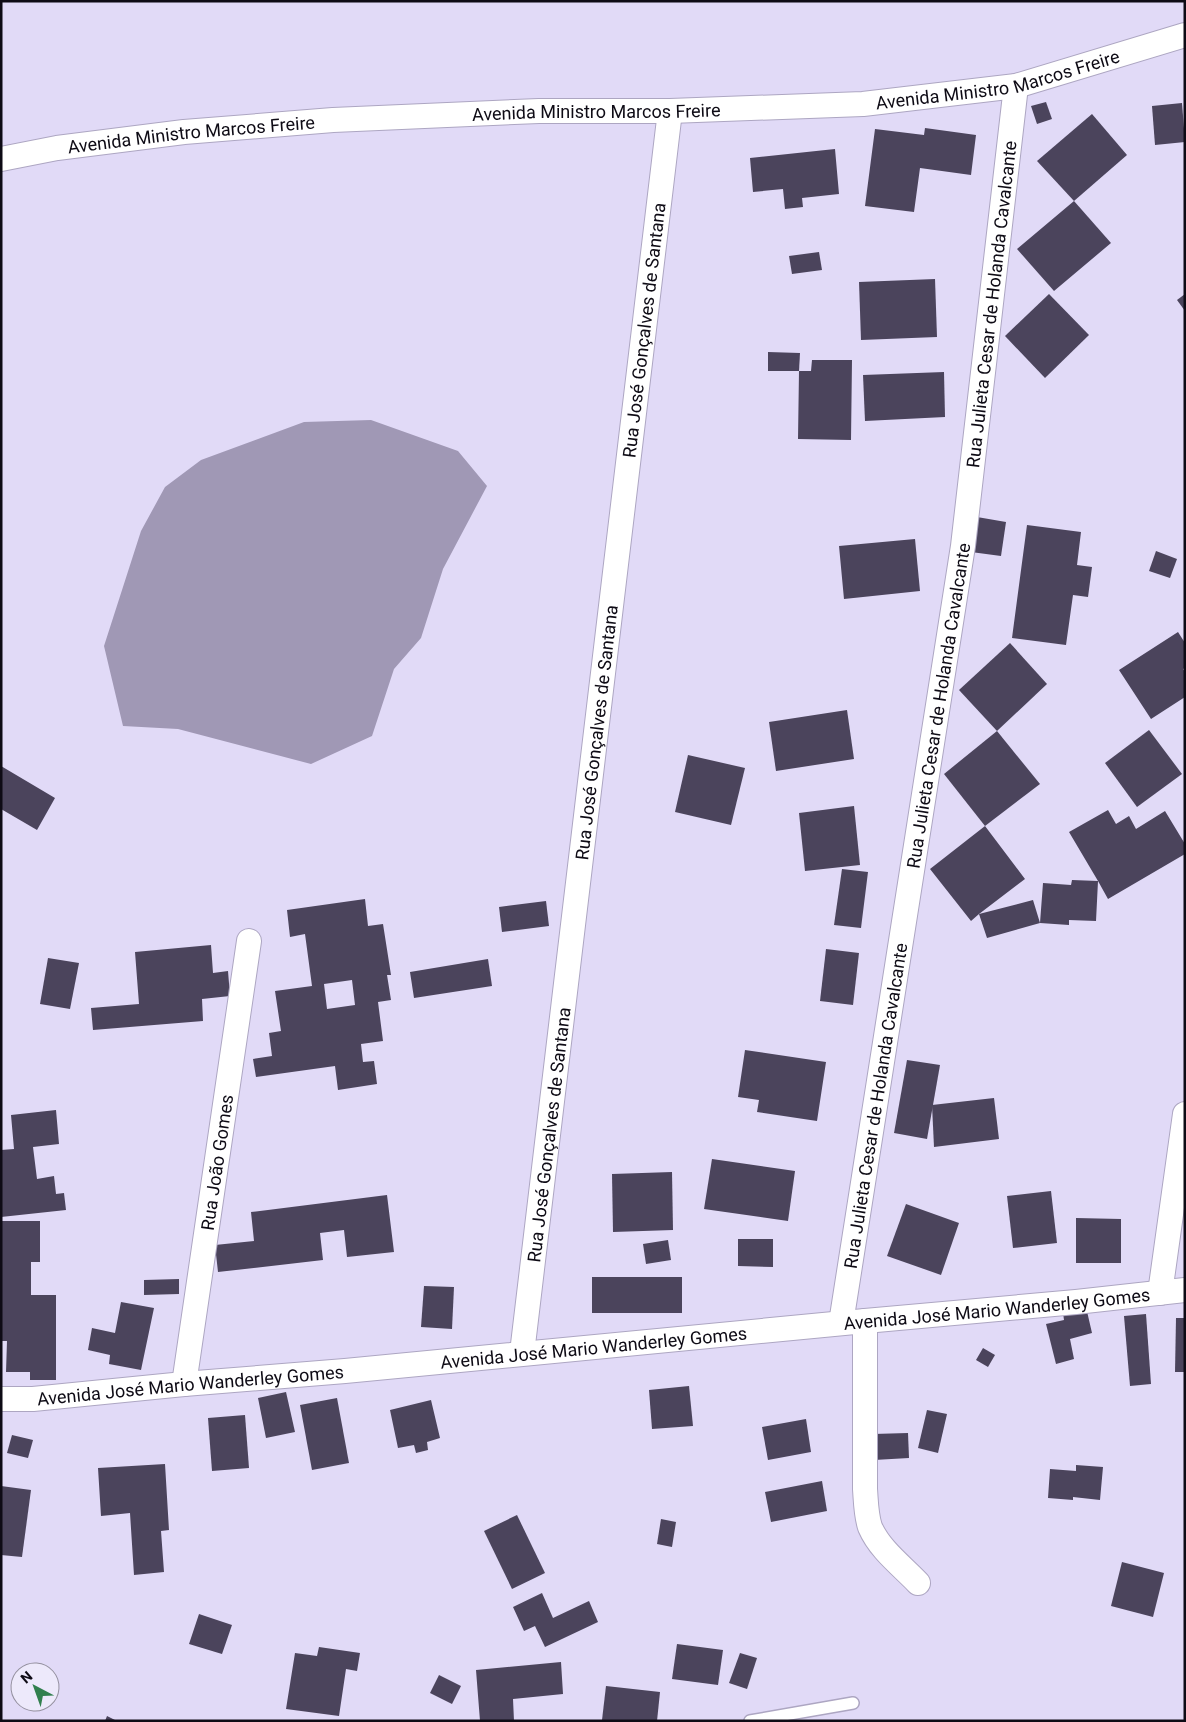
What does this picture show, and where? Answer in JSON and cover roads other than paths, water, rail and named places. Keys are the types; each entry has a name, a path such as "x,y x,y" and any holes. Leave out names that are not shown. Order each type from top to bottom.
{"street":[{"name":"Avenida Ministro Marcos Freire","path":"1,159 57,148 184,132 333,120 539,111 670,111 863,104 1016,86 1185,35"},
{"name":"Rua Julieta Cesar de Holanda Cavalcante","path":"841,1323 963,546 1016,86"},
{"name":"Rua José Gonçalves de Santana","path":"522,1354 670,111"},
{"name":"Rua João Gomes","path":"184,1384 249,941"},
{"path":"1160,1293 1185,1114"},
{"name":"Avenida José Mario Wanderley Gomes","path":"1,1399 33,1399 345,1371 1185,1290"},
{"path":"865,1321 865,1489 867,1517 875,1536 883,1548 918,1583"}],"lane":[{"path":"750,1721 853,1703"}]}
